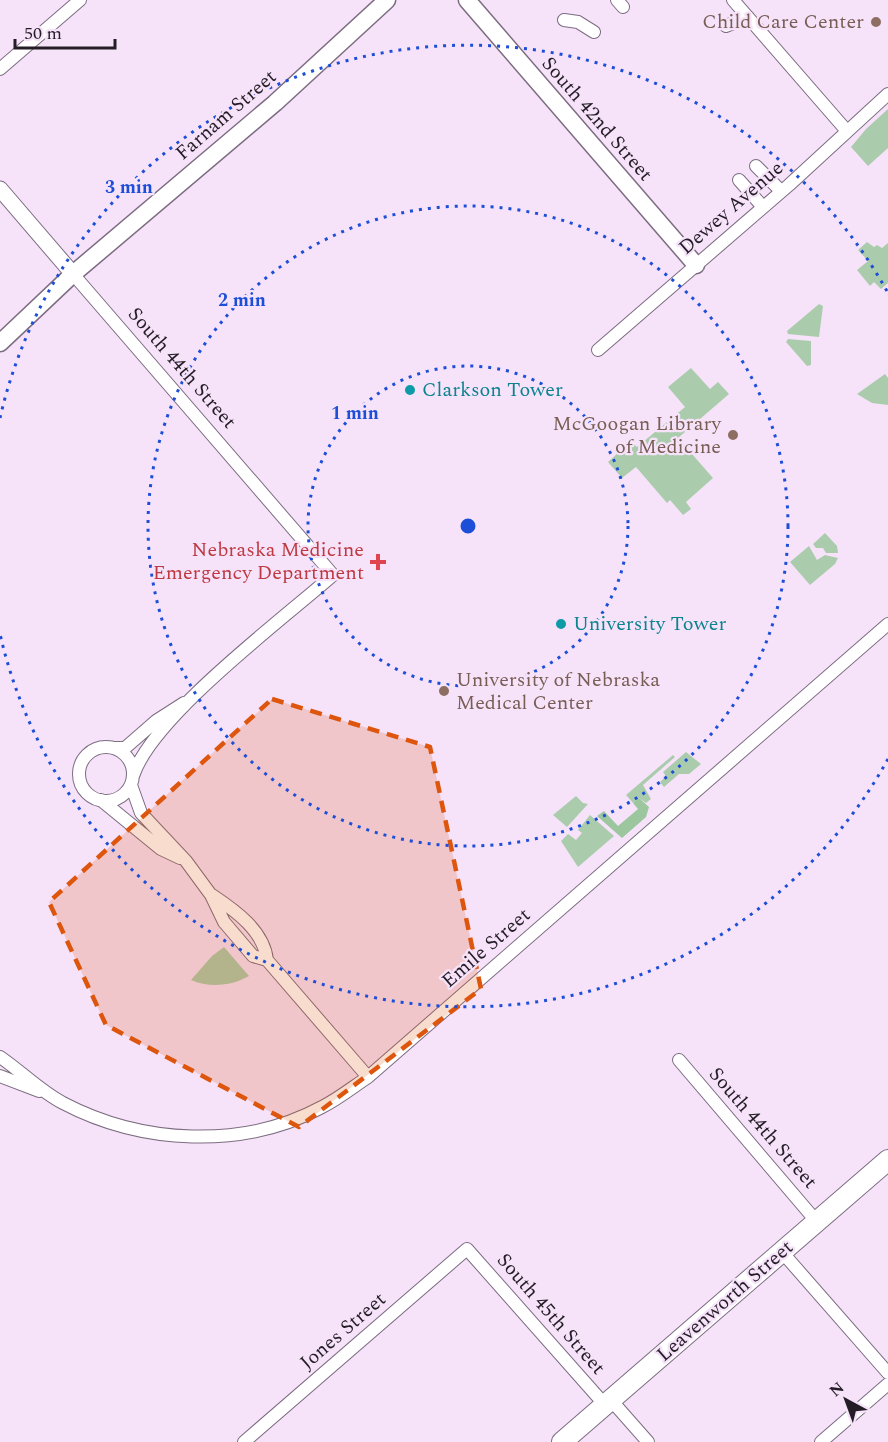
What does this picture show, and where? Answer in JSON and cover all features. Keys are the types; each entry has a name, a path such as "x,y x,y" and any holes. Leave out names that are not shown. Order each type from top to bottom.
{"main road":[{"name":"Farnam Street","path":"0,357 6,339 73,274 275,103 387,0"},
{"name":"South 42nd Street","path":"467,0 696,265"},
{"name":"Leavenworth Street","path":"562,1442 888,1160"}],"street":[{"path":"0,69 80,0"},
{"path":"734,0 846,130"},
{"path":"734,0 724,23 748,17"},
{"path":"564,20 578,22 594,32"},
{"name":"Dewey Avenue","path":"598,350 763,207 888,94"},
{"path":"756,166 781,191"},
{"path":"739,180 763,207"},
{"name":"South 44th Street","path":"0,189 333,575 190,699"},
{"name":"Emile Street","path":"0,1076 48,1094 94,1117 136,1129 185,1136 212,1137 255,1130 321,1108 368,1077 888,624"},
{"path":"186,861 162,849 101,800 86,792 79,776 80,767 90,752 97,748 125,748 165,714 190,699"},
{"path":"101,800 119,798 132,780 145,752 190,699"},
{"path":"115,748 129,759 141,813 186,861 211,895 224,922 253,956 267,960 368,1077"},
{"name":"Emile Street","path":"0,1057 48,1094"},
{"name":"South 44th Street","path":"679,1060 817,1221"},
{"name":"South 45th Street","path":"467,1249 608,1402 648,1442"},
{"name":"Jones Street","path":"244,1442 467,1249"},
{"path":"782,1251 888,1373"},
{"path":"821,1442 888,1384"}],"highlighted area":[{"path":"272,699 430,747 481,989 299,1127 106,1025 49,902"}],"green space":[{"path":"888,109 888,148 868,166 851,147 866,129"},
{"path":"867,242 874,247 877,245 882,248 888,243 888,283 881,289 874,282 870,286 857,270 868,261 858,250"},
{"path":"819,304 823,306 819,337 788,334 787,331"},
{"path":"788,339 811,341 811,365 807,366 786,342"},
{"path":"691,368 710,389 718,382 729,394 678,438 713,478 686,502 691,509 683,515 670,500 667,503 636,467 622,478 608,462 631,441 637,447 685,407 668,387"},
{"path":"885,374 888,378 888,405 872,403 857,394"},
{"path":"825,533 837,546 838,553 826,553 823,548 816,548 813,544"},
{"path":"809,546 817,560 825,555 838,558 835,564 810,585 790,562"},
{"path":"686,752 701,764 689,774 679,774 664,787 660,782 666,776 663,772"},
{"path":"673,755 675,757 643,785 651,799 646,803 639,798 633,803 626,795"},
{"path":"576,796 583,803 588,804 567,827 553,815"},
{"path":"639,798 649,807 646,817 622,838 597,816 604,811 618,826 638,809 633,803"},
{"path":"590,815 614,836 578,867 561,841 568,834 576,840 582,833 578,830"},
{"path":"224,947 249,976 220,985 191,980 212,956"}],"place":[{"name":"Child Care Center","path":"876,22"},
{"name":"Clarkson Tower","path":"410,390"},
{"name":"McGoogan Library of Medicine","path":"733,435"},
{"name":"Nebraska Medicine Emergency Department","path":"378,562"},
{"name":"University Tower","path":"561,624"},
{"name":"University of Nebraska Medical Center","path":"444,691"}]}
